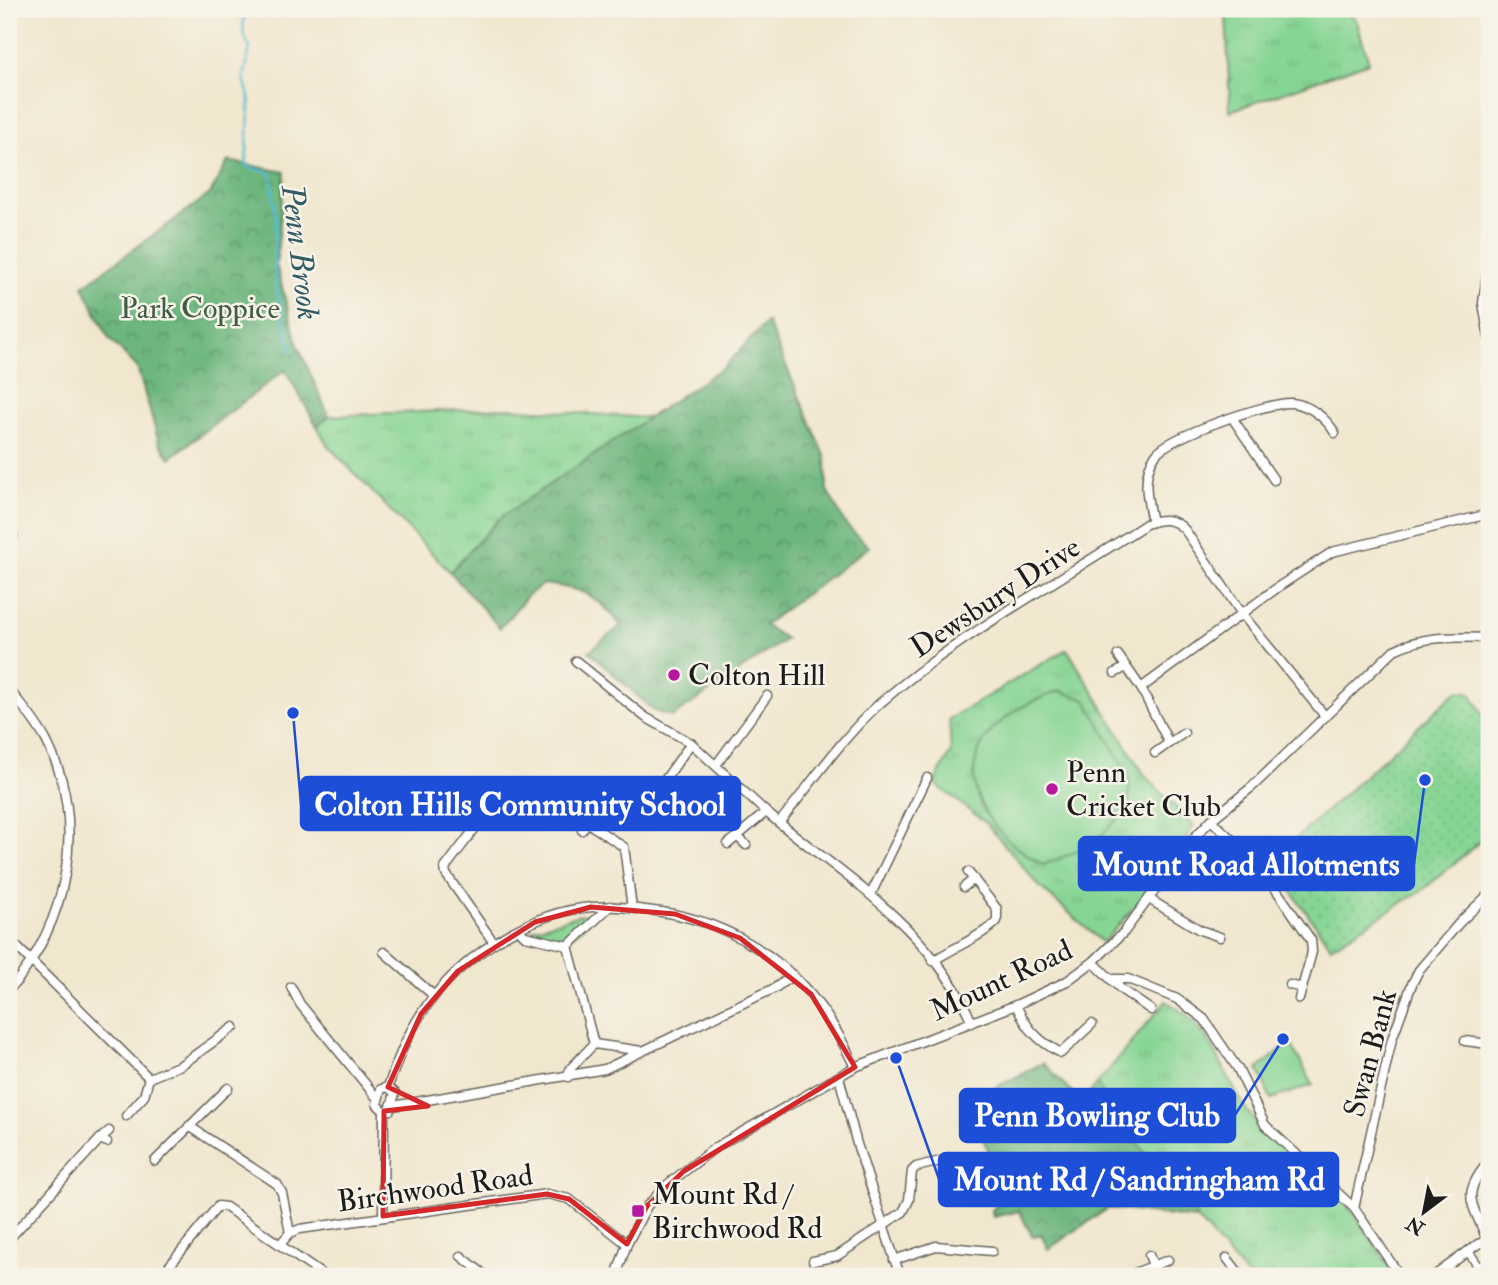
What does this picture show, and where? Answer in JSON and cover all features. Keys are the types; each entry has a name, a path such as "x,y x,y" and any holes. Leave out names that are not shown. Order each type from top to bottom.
{"street":[{"path":"1489,260 1483,303 1489,337"},
{"path":"1325,716 1242,614 1180,525 1168,519 1152,522 1146,486 1156,454 1172,440 1270,406 1293,403 1315,412 1329,422 1335,433"},
{"path":"1233,419 1274,480"},
{"path":"1141,688 1332,552 1489,514"},
{"name":"Dewsbury Drive","path":"779,823 860,724 894,692 959,642 1152,522"},
{"path":"9,526 13,537 9,544"},
{"name":"Mount Road","path":"616,1276 627,1244 647,1206 684,1171 716,1147 855,1067 1016,1005 1067,981 1093,962 1124,932 1211,820 1253,786 1394,650 1410,642 1439,638 1489,638"},
{"path":"1118,654 1141,688 1169,743"},
{"path":"576,661 645,717 691,743 779,823 871,894 898,919 933,961 959,997 972,1023"},
{"path":"1115,673 1126,667"},
{"path":"9,691 46,740 59,771 68,840 62,887 54,918 32,961 9,990"},
{"path":"716,765 767,696"},
{"path":"1154,754 1184,733"},
{"path":"648,804 691,743"},
{"path":"871,894 927,778"},
{"path":"494,943 446,874 445,867 507,786"},
{"path":"645,788 654,796"},
{"path":"729,844 766,812"},
{"path":"592,813 584,826 624,847 632,908"},
{"path":"1211,820 1259,864 1311,940 1312,953 1299,999"},
{"path":"737,836 746,845"},
{"path":"933,961 958,944 989,929 997,920 997,909 971,876 964,887"},
{"name":"Swan Bank","path":"1354,1208 1392,1039 1412,984 1419,970 1489,894"},
{"path":"1149,899 1200,930 1220,937"},
{"path":"568,946 610,906"},
{"path":"388,1087 401,1050 434,996 458,971 494,943 563,911 610,906 675,914 714,926 772,958 793,975 832,1022 855,1067"},
{"path":"520,930 525,936 568,946"},
{"path":"9,939 149,1078"},
{"path":"568,946 594,1044"},
{"path":"384,952 434,996"},
{"path":"1093,962 1151,1010"},
{"path":"384,1111 393,1107 605,1069 775,988 793,975"},
{"path":"1111,979 1128,979 1177,999 1203,1019 1238,1069 1265,1125 1354,1208 1400,1276"},
{"path":"1133,997 1142,984"},
{"path":"1290,985 1302,988"},
{"path":"291,987 300,1004 377,1098"},
{"path":"1016,1005 1026,1028 1045,1045 1061,1053 1091,1024"},
{"path":"149,1078 181,1065 234,1027"},
{"path":"1465,1041 1489,1044"},
{"path":"594,1044 642,1051"},
{"path":"568,1077 570,1069 594,1044"},
{"path":"839,1077 900,1276"},
{"path":"126,1116 144,1096 149,1078"},
{"path":"383,1216 384,1111 377,1104 377,1098 382,1089 388,1087"},
{"path":"388,1087 394,1093 393,1107"},
{"path":"155,1161 228,1088"},
{"path":"189,1126 277,1184 282,1194 290,1233 281,1244"},
{"path":"9,1239 104,1141 109,1131"},
{"path":"813,1261 837,1256 902,1212 909,1200 912,1171 916,1167 953,1157"},
{"path":"1434,1276 1488,1240 1469,1196 1472,1184 1489,1161"},
{"name":"Birchwood Road","path":"290,1233 383,1216 547,1195 569,1199 627,1244"},
{"path":"161,1276 215,1207 226,1207 324,1276"},
{"path":"894,1261 936,1245 992,1251"},
{"path":"1468,1251 1485,1276"},
{"path":"1149,1255 1153,1265"},
{"path":"461,1256 486,1276"},
{"path":"1227,1258 1241,1276"},
{"path":"1128,1276 1168,1260"}],"highlighted area":[{"path":"591,907 675,914 740,938 811,994 855,1067 684,1171 647,1206 627,1244 569,1199 547,1194 383,1216 384,1111 428,1106 388,1087 421,1014 458,971 535,922"}],"green space":[{"path":"1226,9 1339,9 1356,19 1369,62 1230,111"},
{"name":"Park Coppice","path":"228,161 285,172 276,265 298,346 329,416 317,426 285,370 170,458 159,442 137,367 109,339 83,286 210,194"},
{"path":"767,322 826,458 827,490 846,525 869,547 764,625 786,639 672,717 654,711 589,651 621,626 588,594 543,584 527,596 500,628 450,572 500,518 725,366"},
{"path":"506,408 650,418 500,518 450,572 328,446 317,426 329,416"},
{"path":"1067,649 1145,776 1194,826 1146,894 1103,943 1040,887 987,824 934,783 951,752 949,719"},
{"name":"Penn Cricket Club","path":"1060,691 1086,700 1129,777 1129,800 1116,820 1091,846 1043,865 1011,843 989,819 977,794 974,770 981,746 998,725 1024,706"},
{"path":"1457,691 1471,693 1489,726 1489,834 1424,889 1331,947 1271,862"},
{"path":"579,915 592,918 565,939 551,940 532,933 533,929"},
{"path":"1166,1001 1184,1013 1208,1040 1240,1100 1260,1127 1340,1197 1396,1276 1247,1276 1197,1219 1109,1208 1048,1249 1041,1234 1033,1237 1019,1211 993,1217 992,1210 1009,1194 966,1103 1043,1063 1082,1102"},
{"path":"1290,1042 1313,1085 1271,1099 1258,1069"},
{"path":"1043,1063 1081,1102 1097,1084 1145,1153 1189,1194 1197,1219 1108,1208 1048,1249 1041,1234 1033,1237 1019,1211 993,1217 992,1210 1009,1194 966,1103"}],"waterway":[{"name":"Penn Brook","path":"246,9 243,28 250,47 244,78 250,101 246,166 271,173 276,220 274,257 277,290 292,352"}],"place":[{"name":"Colton Hill","path":"674,675"},
{"name":"Colton Hills Community School","path":"293,713"},
{"name":"Mount Road Allotments","path":"1425,780"},
{"name":"Penn Cricket Club","path":"1052,789"},
{"name":"Penn Bowling Club","path":"1283,1039"},
{"name":"Mount Rd / Sandringham Rd","path":"896,1058"},
{"name":"Mount Rd / Birchwood Rd","path":"638,1211"}]}
